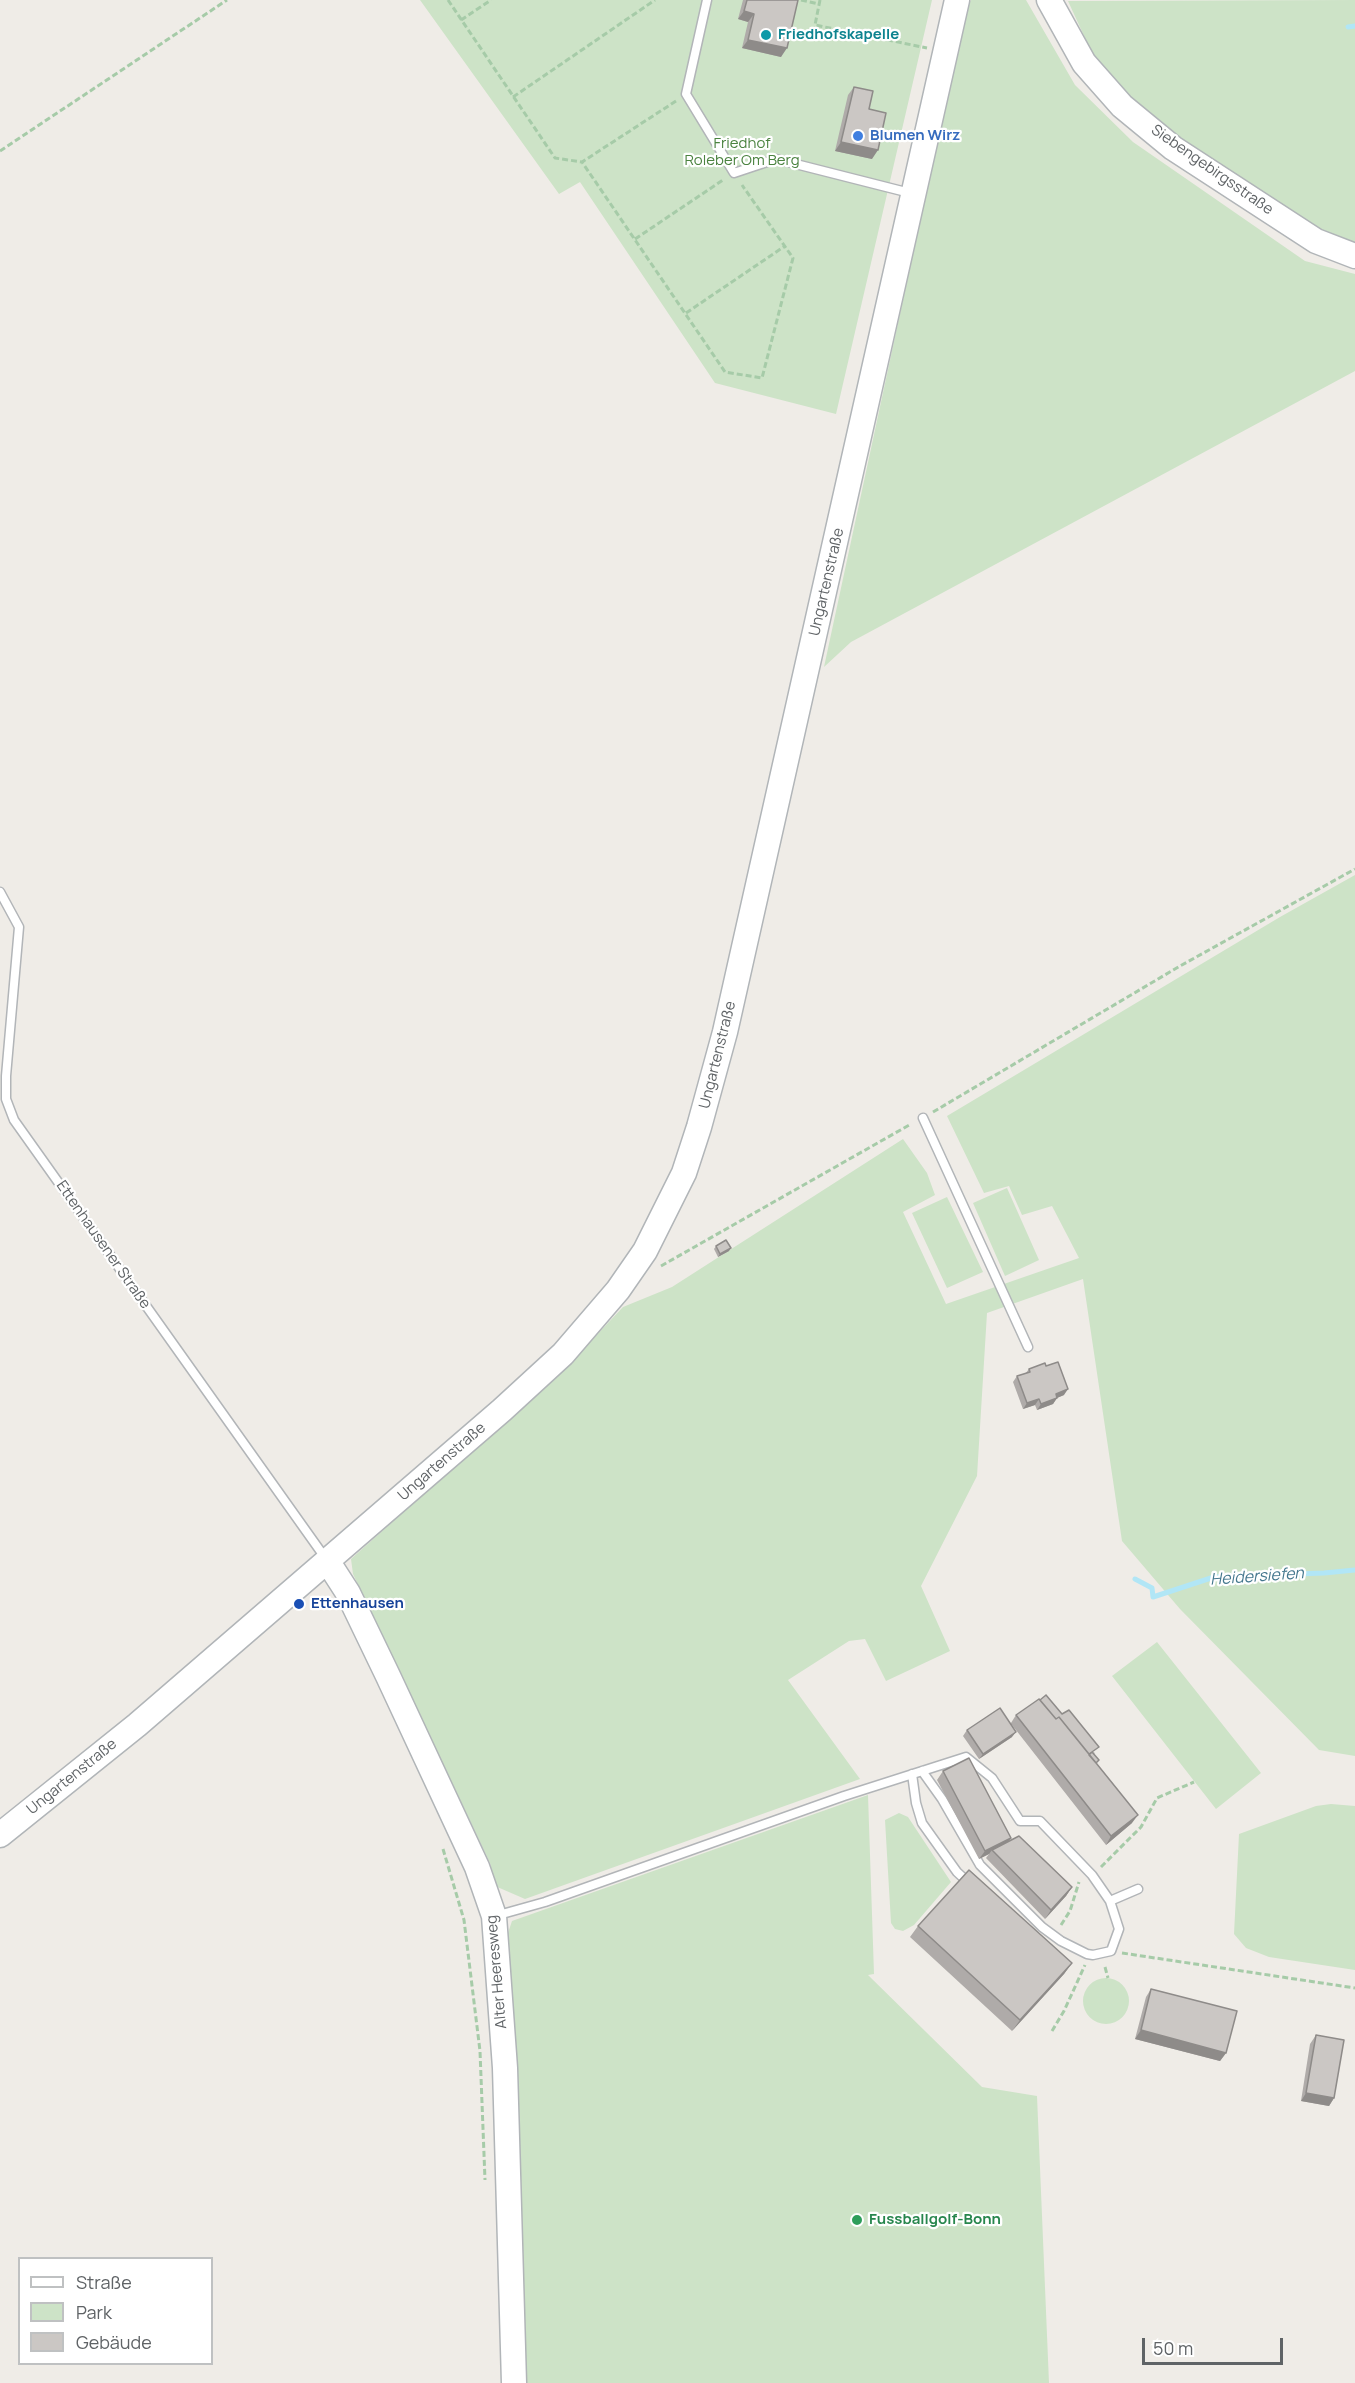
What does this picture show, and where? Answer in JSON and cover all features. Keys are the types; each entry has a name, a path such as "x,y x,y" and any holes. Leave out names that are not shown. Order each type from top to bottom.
{"street":[{"name":"Ungartenstraße","path":"0,1835 137,1725 502,1410 563,1354 618,1290 645,1251 684,1173 725,1032 957,0"},
{"name":"Siebengebirgsstraße","path":"1049,0 1084,63 1122,106 1173,148 1316,242 1355,256"},
{"name":"Alter Heeresweg","path":"328,1562 348,1593 398,1697 477,1867 494,1916 505,2068 514,2383"}],"lane":[{"path":"707,0 686,94 734,172 776,159 915,194"},
{"name":"Ettenhausener Straße","path":"0,892 19,927 6,1076 6,1099 14,1120 328,1562"},
{"path":"923,1118 1028,1347"},
{"path":"494,1916 545,1902 844,1796 966,1756 992,1778 1020,1821 1041,1821 1092,1875 1110,1901 1119,1929 1111,1951 1094,1956 1054,1936 980,1865 942,1799 922,1771"},
{"path":"912,1774 916,1803 922,1823 957,1872 981,1894"},
{"path":"1110,1901 1138,1889"},
{"path":"1033,1934 1054,1936"}],"path":[{"path":"0,151 227,0"},
{"path":"448,0 555,159 582,162 686,94"},
{"path":"461,20 491,0"},
{"path":"513,97 655,0"},
{"path":"801,0 820,2 815,25 928,48"},
{"path":"582,162 725,372 762,378 793,258 734,172 635,239"},
{"path":"686,313 785,246"},
{"path":"659,1267 923,1118 1180,966 1355,869"},
{"path":"1092,1875 1141,1827 1157,1798 1194,1782"},
{"path":"441,1842 464,1920 480,2051 485,2181"},
{"path":"1054,1936 1070,1911 1078,1892 1081,1865"},
{"path":"1111,1951 1355,1988"},
{"path":"1052,2031 1084,1968 1087,1954"}],"green space":[{"name":"Friedhof Roleber Om Berg","path":"420,0 932,0 836,414 715,383 580,182 559,194"},
{"path":"971,0 1026,0 1075,85 1133,142 1305,261 1355,274 1355,371 851,642 824,667 966,7"},
{"path":"1355,0 1355,247 1310,226 1149,116 1096,62 1068,1"},
{"path":"1355,875 1355,1756 1319,1750 1180,1609 1122,1541 1083,1279 987,1313 977,1476 921,1586 950,1651 886,1681 865,1639 849,1641 788,1680 860,1779 525,1899 495,1886 490,1863 353,1574 351,1559 574,1359 623,1307 672,1287 903,1139 927,1173 935,1195 903,1212 946,1304 1079,1258 1052,1206 1022,1215 1009,1186 984,1193 947,1116 1280,917"},
{"path":"1007,1188 1039,1260 1005,1276 973,1203"},
{"path":"947,1197 983,1272 947,1288 912,1213"},
{"path":"1157,1642 1261,1773 1216,1809 1112,1676"},
{"path":"868,1795 874,1974 868,1975 982,2087 1037,2096 1049,2383 520,2383 504,1945 512,1921"},
{"path":"1331,1804 1355,1806 1355,1970 1269,1957 1246,1948 1234,1934 1239,1834 1316,1806"},
{"path":"899,1813 908,1817 951,1882 914,1925 903,1931 895,1929 891,1923 885,1820"},
{"path":"1106,1978 1115,1979 1123,1984 1128,1992 1128,2010 1123,2018 1115,2023 1106,2024 1097,2023 1089,2018 1084,2010 1083,2001 1084,1992 1089,1984 1097,1979"}],"building":[{"name":"Friedhofskapelle","path":"747,0 798,0 787,48 748,40 754,14 744,11"},
{"name":"Blumen Wirz","path":"854,87 873,91 869,109 886,113 878,150 841,142"},
{"path":"726,1240 731,1248 720,1254 716,1246"},
{"path":"1058,1362 1068,1389 1056,1394 1057,1398 1041,1404 1039,1399 1027,1403 1017,1376 1030,1372 1029,1369 1045,1363 1046,1366"},
{"path":"1046,1695 1062,1714 1069,1710 1099,1747 1089,1754 1059,1717 1056,1719 1040,1700"},
{"path":"1039,1699 1056,1719 1059,1717 1138,1815 1111,1836 1016,1715"},
{"path":"1000,1708 1016,1732 983,1754 967,1730"},
{"path":"1092,1752 1099,1760 1096,1763 1089,1755"},
{"path":"969,1758 1011,1838 985,1851 943,1771"},
{"path":"1019,1836 1072,1887 1051,1910 992,1850"},
{"path":"969,1870 1072,1963 1020,2020 918,1926"},
{"path":"1151,1989 1237,2011 1226,2053 1141,2030"},
{"path":"1316,2035 1344,2040 1334,2098 1306,2093"}],"waterway":[{"path":"1348,27 1355,26"},
{"name":"Heidersiefen","path":"1135,1579 1152,1588 1153,1597 1214,1577 1355,1570"}],"place":[{"name":"Friedhofskapelle","path":"766,35"},
{"name":"Blumen Wirz","path":"858,136"},
{"name":"Ettenhausen","path":"299,1604"},
{"name":"Fussballgolf-Bonn","path":"857,2220"}]}
